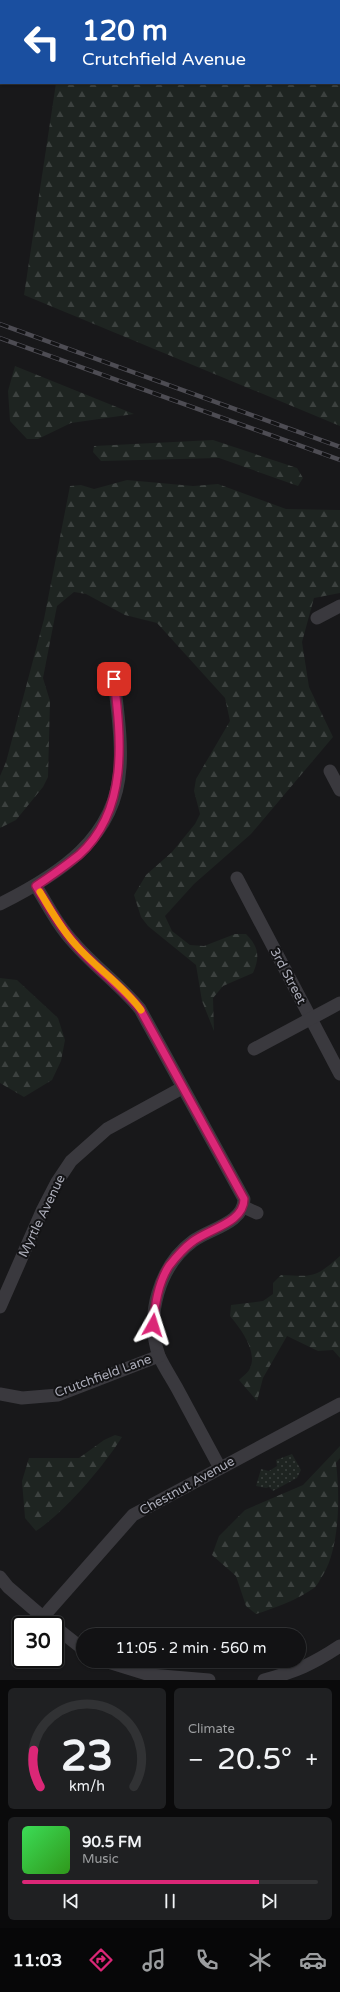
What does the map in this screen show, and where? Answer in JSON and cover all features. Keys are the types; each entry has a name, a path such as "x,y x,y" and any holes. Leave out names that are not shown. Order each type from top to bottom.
{"street":[{"path":"317,618 340,606"},
{"path":"0,904 36,886 80,854 97,834 110,810 120,768 118,709 114,679"},
{"path":"330,771 340,790"},
{"name":"3rd Street","path":"237,878 340,1074"},
{"path":"36,886 61,928 76,946 124,989 140,1009 244,1199 244,1207 241,1212 230,1221 193,1241 169,1267 160,1287 155,1305 153,1325 159,1356 220,1468"},
{"path":"254,1049 340,1002"},
{"name":"Myrtle Avenue","path":"0,1307 42,1211 57,1182 72,1161 107,1129 182,1088"},
{"path":"244,1207 257,1212"},
{"name":"Crutchfield Lane","path":"0,1394 22,1398 58,1395 159,1356"},
{"name":"Chestnut Avenue","path":"52,1616 133,1515 340,1404"},
{"path":"0,1577 8,1587 42,1616"},
{"path":"64,1634 76,1644"},
{"path":"264,1680 291,1673 316,1662 340,1646"},
{"path":"128,1668 150,1675 209,1680"}],"green space":[{"path":"56,84 340,84 340,426 24,295"},
{"path":"15,366 134,414 71,423 38,439 27,439 10,421 8,391"},
{"path":"213,440 297,468 303,478 298,486 219,458 101,461 93,452 94,446"},
{"path":"127,480 193,486 218,484 286,509 340,510 340,593 314,598 302,642 309,687 333,737 251,834 194,884 165,916 172,931 190,945 204,946 235,934 246,934 254,943 257,952 257,962 253,973 223,986 213,998 214,1031 202,1001 196,965 148,926 141,917 134,895 146,875 172,852 195,824 200,814 194,791 196,779 230,721 225,698 157,623 125,615 86,594 74,592 57,606 43,678 50,701 48,777 43,787 16,820 0,828 0,776 6,762 44,619 70,486 81,485 94,489"},
{"path":"0,978 17,980 58,1018 65,1040 61,1061 52,1080 24,1097 0,1083"},
{"path":"340,1256 340,1358 333,1350 318,1351 287,1336 263,1378 257,1401 239,1380 249,1370 252,1361 252,1354 243,1333 230,1316 231,1305 263,1301 273,1294 273,1283 281,1275 300,1276 313,1274 324,1269"},
{"path":"115,1435 122,1437 105,1462 59,1513 36,1531 25,1518 22,1481 29,1458 79,1458 104,1440"},
{"path":"340,1446 340,1458 336,1463 338,1505 336,1536 329,1563 323,1575 318,1584 307,1592 286,1603 256,1614 246,1606 236,1576 212,1555 219,1536 245,1510 303,1485"},
{"path":"292,1454 301,1470 297,1478 273,1491 269,1487 266,1488 256,1486 261,1469 269,1471 277,1466 276,1460"}],"railway":[{"path":"0,324 340,447"},
{"path":"0,338 340,460"}],"slow traffic":[{"path":"40,892 61,928 76,946 124,989 141,1010"}],"route":[{"path":"114,679 118,709 120,768 110,810 97,834 80,854 36,886 61,928 76,946 124,989 140,1009 244,1199 244,1207 241,1212 230,1221 193,1241 180,1252 169,1267 160,1287 155,1305 153,1325"}]}
